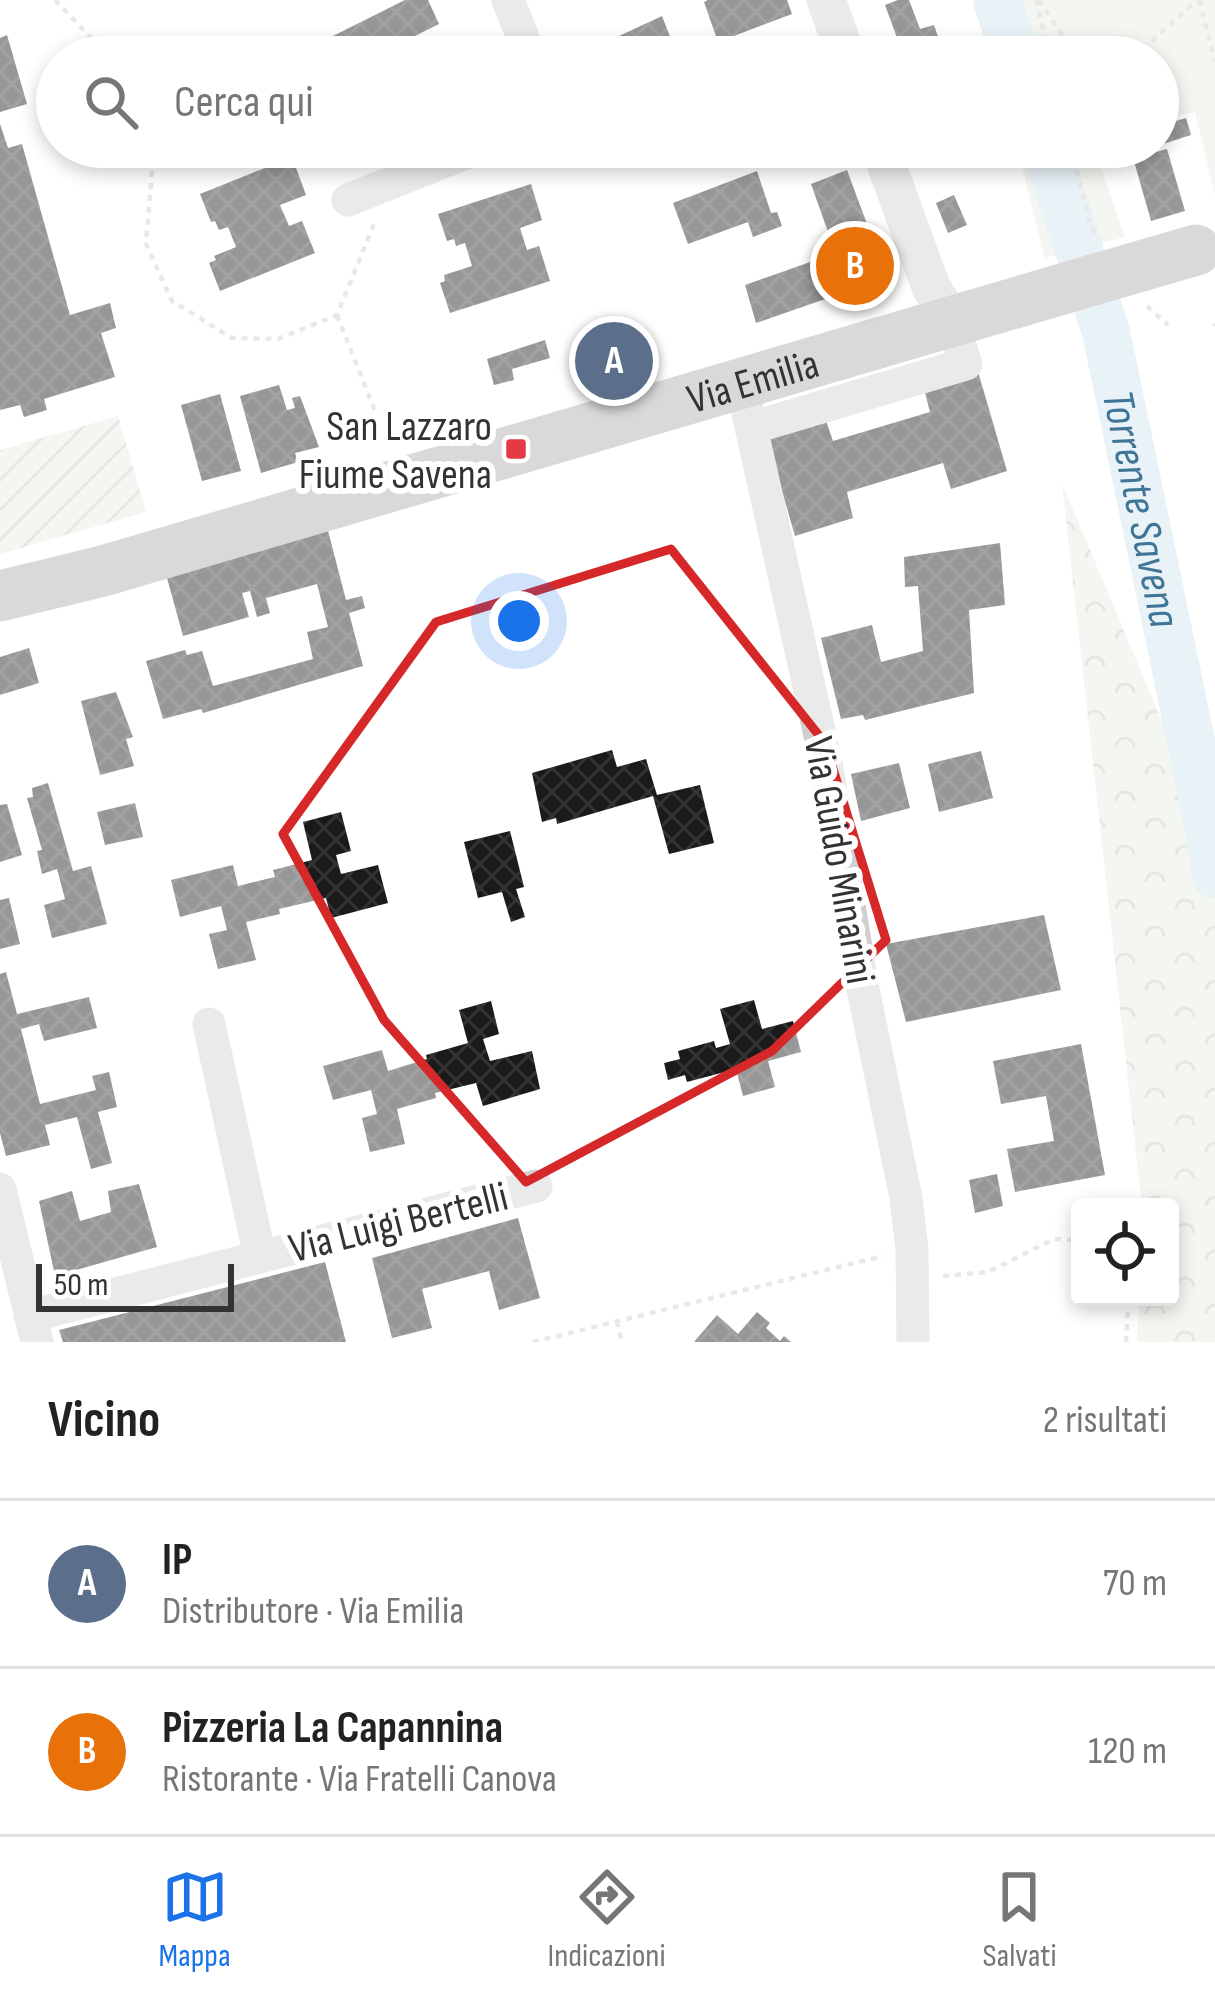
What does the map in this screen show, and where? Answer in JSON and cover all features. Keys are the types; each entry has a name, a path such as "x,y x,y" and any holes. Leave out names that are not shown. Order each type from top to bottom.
{"main road":[{"name":"Via Emilia","path":"0,596 103,571 404,483 746,405 958,342 1018,303 1206,247"}],"street":[{"path":"508,0 523,36"},
{"path":"826,0 839,36"},
{"path":"348,200 428,168"},
{"path":"888,168 931,287 958,342"},
{"name":"Via Guido Minarini","path":"746,405 826,762 861,979 906,1198 913,1264 913,1342"},
{"name":"Via Luigi Bertelli","path":"209,1024 260,1257"},
{"name":"Via Luigi Bertelli","path":"33,1329 260,1257 536,1186"},
{"path":"0,1189 33,1329"}],"path":[{"path":"55,0 89,36"},
{"path":"1038,0 1046,36"},
{"path":"1038,0 1063,36"},
{"path":"1158,36 1198,0 1215,61"},
{"path":"152,168 146,244 172,302 232,338 278,339 337,315"},
{"path":"391,183 337,315 404,483"},
{"path":"533,1342 913,1264 988,1272 1054,1239 1071,1240"},
{"path":"1126,1342 1128,1306"},
{"path":"617,1322 622,1342"}],"highlighted area":[{"path":"671,549 825,743 886,940 772,1051 526,1182 384,1020 283,834 436,622"}],"green space":[{"path":"981,0 1215,0 1215,195 1195,112 1179,116 1179,36 990,36"},
{"path":"1022,168 1101,168 1125,237 1045,258"},
{"path":"118,416 146,512 0,554 0,450"},
{"path":"1062,483 1211,838 1215,874 1215,1342 1137,1342 1139,1306 1179,1306 1179,1198 1141,1198"}],"building":[{"path":"405,0 428,0 439,24 415,36 333,36"},
{"path":"787,0 792,14 734,36 716,36 704,2"},
{"path":"909,0 920,29 934,25 938,36 896,36 885,5"},
{"path":"662,16 670,36 619,36"},
{"path":"7,35 27,104 0,112 0,38"},
{"path":"1186,118 1191,135 1179,139 1179,120"},
{"path":"0,124 8,148 22,144 70,315 110,303 116,328 101,333 115,377 44,399 47,410 24,417 20,405 0,410"},
{"path":"265,168 296,168 306,195 280,205 289,226 302,221 315,253 220,291 209,263 236,247 228,227 219,230 211,222 200,194"},
{"path":"1136,168 1173,168 1185,211 1151,221"},
{"path":"847,170 874,243 851,290 756,323 745,285 813,261 828,232 811,184"},
{"path":"757,171 771,213 777,212 782,226 753,237 748,222 688,244 673,203"},
{"path":"531,184 542,220 520,228 527,250 539,246 550,281 450,313 440,283 444,275 472,266 465,243 456,246 454,239 447,241 438,214"},
{"path":"954,195 967,225 948,233 936,203"},
{"path":"545,340 550,358 512,369 514,380 494,385 487,359"},
{"path":"977,368 1007,471 951,489 943,463 847,492 853,518 795,536 765,432 824,415 833,441 930,412 923,385"},
{"path":"279,385 287,410 295,408 292,398 300,396 319,447 295,453 298,462 261,473 240,396"},
{"path":"220,394 241,471 202,481 181,405"},
{"path":"326,523 346,600 362,596 365,608 349,613 363,666 203,713 201,709 163,719 146,661 185,650 187,655 202,651 213,686 313,659 307,632 328,627 317,584 266,598 270,613 257,617 250,591 242,593 249,617 183,636 164,567"},
{"path":"1000,543 1005,605 969,610 974,693 865,720 863,715 841,719 821,638 872,625 881,662 923,651 918,586 905,587 904,557"},
{"path":"29,648 39,683 0,695 0,657"},
{"path":"116,692 133,737 126,739 134,766 100,775 81,701"},
{"path":"612,750 617,767 646,759 657,795 700,785 714,843 669,854 653,796 557,824 556,818 542,822 532,773"},
{"path":"981,751 993,798 939,812 928,764"},
{"path":"899,763 910,808 861,821 851,774"},
{"path":"48,783 73,871 91,866 107,924 52,938 44,905 65,899 57,869 42,874 37,851 42,850 27,798 33,797 32,788"},
{"path":"135,803 143,837 105,845 97,812"},
{"path":"7,804 22,855 0,862 0,805"},
{"path":"341,812 351,851 336,855 341,874 378,865 388,903 331,918 326,898 279,909 280,914 246,922 256,960 218,969 209,934 227,930 221,906 180,917 171,880 233,865 238,886 275,877 273,870 312,860 303,822"},
{"path":"510,831 524,887 516,889 525,917 511,922 502,892 478,898 464,842"},
{"path":"9,898 20,944 0,949 0,900"},
{"path":"1044,915 1061,990 906,1022 886,944"},
{"path":"6,972 17,1014 89,997 97,1028 44,1041 39,1024 21,1029 40,1104 96,1090 92,1076 109,1072 117,1107 98,1112 112,1163 91,1169 77,1117 45,1125 50,1145 6,1156 0,1133 0,974"},
{"path":"754,1000 762,1029 793,1021 801,1052 768,1061 775,1087 743,1096 736,1069 687,1082 685,1075 668,1080 664,1063 680,1059 678,1051 714,1041 716,1048 730,1044 720,1009"},
{"path":"491,1001 499,1034 483,1039 490,1061 532,1051 540,1089 483,1106 476,1083 435,1093 436,1098 397,1109 405,1144 370,1152 362,1118 377,1114 371,1090 333,1100 323,1066 382,1050 388,1071 427,1059 426,1055 468,1043 459,1010"},
{"path":"1081,1044 1105,1175 1015,1192 1007,1149 1054,1141 1046,1096 1001,1104 993,1061"},
{"path":"997,1174 1003,1206 975,1213 969,1180"},
{"path":"139,1184 157,1247 55,1276 39,1201 72,1191 80,1221 111,1212 108,1191"},
{"path":"518,1218 540,1298 499,1310 489,1271 422,1289 432,1328 392,1338 372,1258"},
{"path":"325,1262 346,1342 63,1342 59,1330"},
{"path":"757,1312 780,1341 784,1336 791,1342 694,1342 717,1315 738,1334"}],"waterway":[{"name":"Torrente Savena","path":"997,0 1009,36"},
{"name":"Torrente Savena","path":"1052,168 1106,332 1215,874"}],"place":[{"name":"Pizzeria La Capannina","path":"855,266"},
{"name":"IP","path":"614,361"},
{"name":"San Lazzaro Fiume Savena","path":"516,449"}]}
